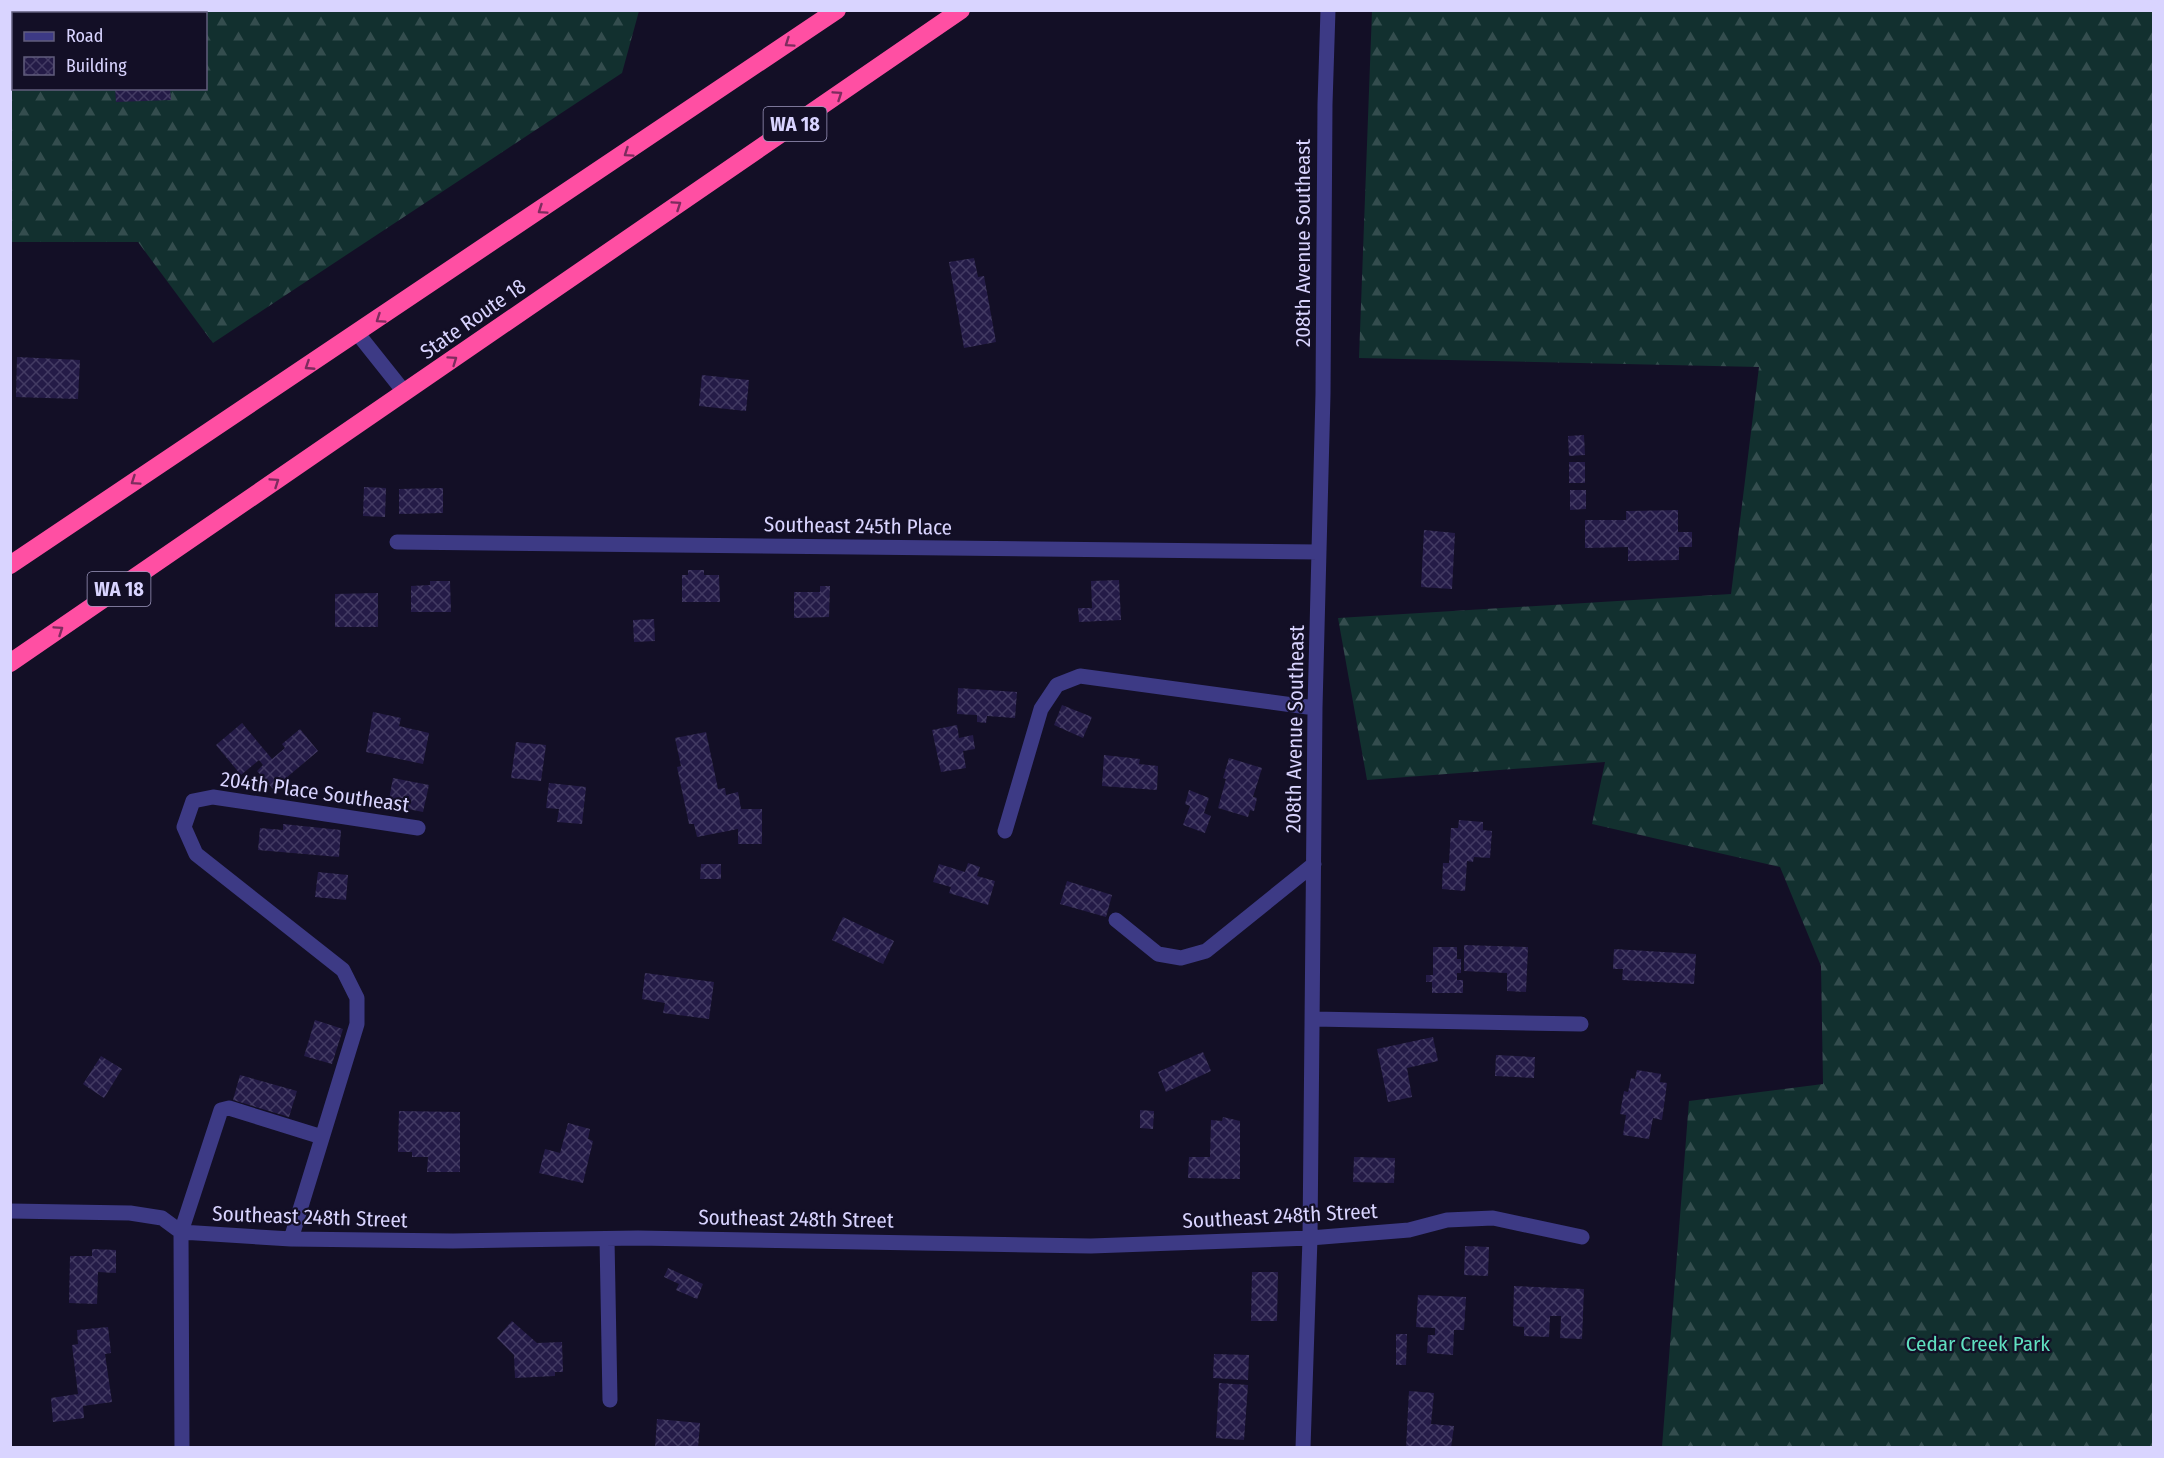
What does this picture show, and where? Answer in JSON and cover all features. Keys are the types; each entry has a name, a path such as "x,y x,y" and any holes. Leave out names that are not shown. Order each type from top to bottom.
{"highway":[{"path":"10,565 358,334 837,10"},
{"name":"State Route 18","path":"10,663 961,10"}],"street":[{"name":"208th Avenue Southeast","path":"1303,1448 1310,1238 1315,708 1323,394 1328,10"},
{"path":"358,334 405,393"},
{"name":"Southeast 245th Place","path":"397,542 1319,552"},
{"path":"1005,831 1041,709 1057,685 1080,676 1315,708"},
{"name":"204th Place Southeast","path":"291,1239 357,1024 357,998 343,970 196,855 184,827 193,801 213,797 418,828"},
{"path":"1116,920 1158,954 1181,958 1206,951 1314,864"},
{"path":"1312,1019 1581,1024"},
{"path":"182,1448 181,1232 221,1110 229,1108 322,1137"},
{"name":"Southeast 248th Street","path":"10,1211 130,1212 162,1218 181,1232 291,1239 453,1241 607,1239 1091,1246 1310,1238 1409,1230 1447,1220 1493,1218 1582,1237"},
{"path":"607,1239 610,1400"}],"green space":[{"path":"10,11 639,11 622,73 213,343 138,242 11,242"},
{"name":"Cedar Creek Park","path":"1372,11 2153,11 2153,1447 1662,1447 1689,1101 1823,1084 1821,966 1780,867 1592,824 1605,762 1367,780 1338,618 1731,594 1759,367 1359,358"}],"building":[{"path":"10,59 12,59 12,84 10,85"},
{"path":"115,90 170,90 171,100 116,102"},
{"path":"974,258 978,277 984,276 996,342 964,348 949,262"},
{"path":"17,357 80,360 78,399 16,397"},
{"path":"702,375 749,380 746,411 699,406"},
{"path":"1584,435 1585,455 1569,456 1568,436"},
{"path":"1569,462 1585,462 1585,483 1569,483"},
{"path":"364,487 386,488 385,517 363,516"},
{"path":"443,488 443,513 399,514 399,489"},
{"path":"1570,490 1586,490 1586,509 1570,510"},
{"path":"1678,510 1678,532 1692,532 1692,547 1679,547 1679,560 1628,561 1628,547 1585,548 1585,520 1626,520 1626,511"},
{"path":"1424,530 1455,533 1452,589 1421,587"},
{"path":"688,570 704,570 704,575 719,575 720,602 682,602 682,575 688,575"},
{"path":"1119,580 1121,620 1079,622 1078,608 1092,608 1091,581"},
{"path":"430,581 450,581 451,612 411,612 411,586 430,585"},
{"path":"820,586 830,586 829,617 794,618 794,592 820,592"},
{"path":"378,593 378,627 335,627 335,594"},
{"path":"654,619 655,641 634,642 633,620"},
{"path":"958,688 1017,692 1015,718 987,716 986,723 977,722 977,715 957,714"},
{"path":"1062,705 1092,717 1083,738 1054,725"},
{"path":"373,712 401,718 399,726 429,733 423,764 366,752"},
{"path":"242,723 272,759 285,748 282,744 300,729 318,751 273,789 257,771 263,765 259,760 241,775 216,745"},
{"path":"957,725 959,738 973,735 975,749 963,751 966,768 941,772 932,730"},
{"path":"706,732 718,789 725,788 726,795 738,792 741,809 762,809 762,844 738,844 738,829 697,837 694,824 689,824 677,767 681,766 675,738"},
{"path":"516,742 546,745 541,781 511,778"},
{"path":"1104,755 1140,759 1139,764 1158,766 1157,790 1102,786"},
{"path":"1229,758 1262,768 1253,797 1257,798 1254,811 1250,810 1248,817 1218,808"},
{"path":"393,778 429,785 423,812 388,805"},
{"path":"549,783 586,787 582,824 557,822 559,809 546,808"},
{"path":"1189,790 1209,798 1204,813 1211,816 1205,833 1183,825 1190,806 1185,804"},
{"path":"1459,820 1483,822 1483,830 1492,831 1490,858 1474,857 1473,862 1467,861 1465,891 1442,889 1443,863 1449,863 1451,828 1458,828"},
{"path":"283,824 341,830 339,857 258,850 260,828 283,830"},
{"path":"968,863 980,867 977,876 995,881 988,905 949,893 951,887 933,882 939,864 965,872"},
{"path":"701,864 721,864 721,879 700,879"},
{"path":"318,872 348,875 346,900 315,897"},
{"path":"1067,881 1112,895 1106,917 1060,904"},
{"path":"843,917 894,941 883,964 832,940"},
{"path":"1464,945 1528,947 1526,992 1507,991 1507,973 1464,971"},
{"path":"1433,947 1457,947 1457,959 1461,959 1461,973 1457,973 1457,980 1463,980 1463,993 1432,993 1432,982 1426,982 1426,975 1433,975"},
{"path":"1614,949 1696,954 1694,984 1622,980 1623,969 1613,969"},
{"path":"645,973 714,982 709,1019 663,1013 665,1003 642,999"},
{"path":"315,1020 343,1029 332,1064 304,1056"},
{"path":"1433,1037 1438,1061 1407,1068 1412,1097 1388,1102 1377,1049"},
{"path":"1203,1052 1211,1071 1166,1092 1158,1072"},
{"path":"1496,1055 1535,1057 1534,1078 1495,1076"},
{"path":"101,1056 122,1069 104,1098 83,1084"},
{"path":"1637,1070 1661,1074 1660,1082 1667,1083 1662,1120 1653,1118 1649,1139 1623,1135 1626,1115 1620,1114 1624,1091 1628,1092 1631,1078 1635,1079"},
{"path":"240,1075 297,1091 289,1117 233,1100"},
{"path":"1140,1110 1154,1111 1153,1129 1140,1128"},
{"path":"399,1111 460,1112 460,1172 427,1172 428,1157 412,1157 412,1152 398,1152"},
{"path":"1223,1117 1240,1121 1240,1179 1188,1178 1189,1157 1210,1157 1211,1120 1222,1121"},
{"path":"568,1123 590,1129 588,1139 593,1141 583,1183 539,1173 545,1149 560,1153"},
{"path":"1354,1157 1395,1158 1394,1183 1353,1182"},
{"path":"1465,1246 1489,1247 1488,1276 1464,1275"},
{"path":"92,1249 116,1250 116,1273 98,1272 97,1304 69,1303 70,1256 92,1256"},
{"path":"668,1268 703,1284 697,1299 676,1290 679,1284 664,1277"},
{"path":"1252,1272 1278,1272 1277,1321 1251,1321"},
{"path":"1514,1286 1584,1289 1582,1339 1560,1338 1561,1316 1550,1316 1549,1337 1524,1336 1524,1327 1513,1326"},
{"path":"1418,1295 1466,1297 1464,1330 1454,1330 1453,1355 1427,1353 1428,1335 1435,1335 1435,1328 1416,1327"},
{"path":"512,1321 537,1343 562,1342 563,1372 555,1372 555,1376 515,1378 514,1355 497,1338"},
{"path":"108,1327 111,1353 105,1354 112,1402 83,1406 84,1418 53,1422 51,1398 78,1394 72,1345 78,1344 77,1330"},
{"path":"1396,1334 1407,1334 1406,1365 1396,1365"},
{"path":"1214,1354 1249,1355 1248,1380 1213,1378"},
{"path":"1219,1383 1248,1385 1244,1440 1216,1438"},
{"path":"1409,1391 1434,1393 1431,1424 1454,1426 1451,1448 1414,1446 1414,1448 1406,1448"},
{"path":"657,1419 700,1423 698,1448 655,1448"}]}
